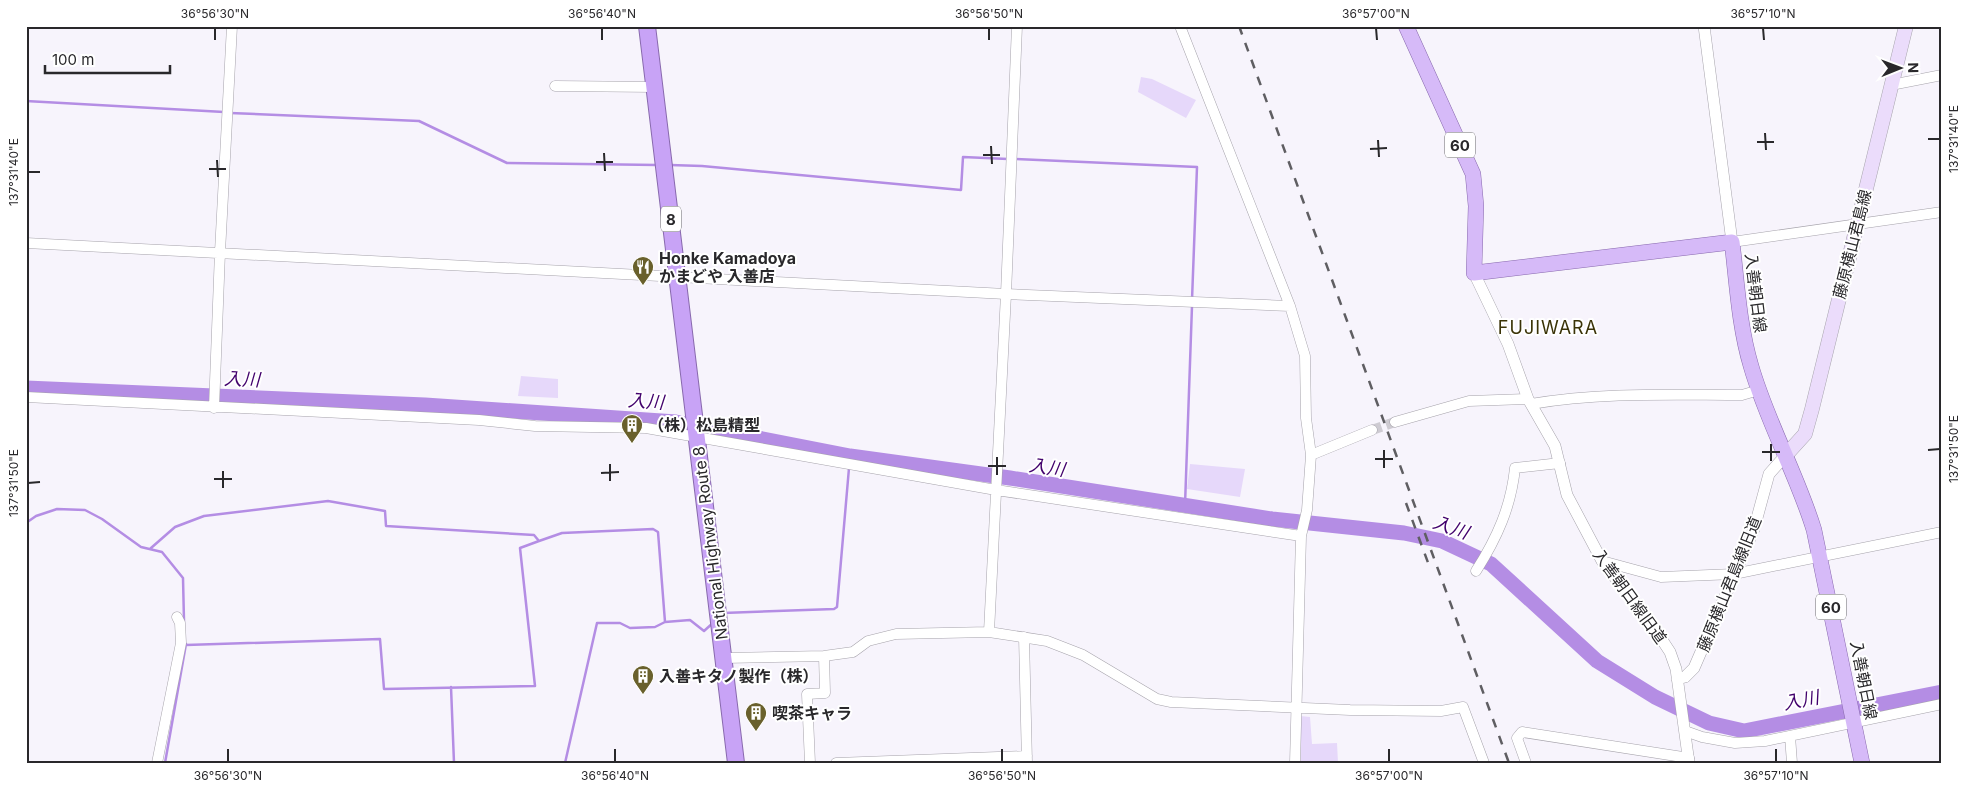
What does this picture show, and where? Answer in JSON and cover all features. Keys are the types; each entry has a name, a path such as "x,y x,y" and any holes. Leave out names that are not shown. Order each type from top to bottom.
{"highway":[{"name":"National Highway Route 8","path":"647,26 736,763"}],"main road":[{"name":"60","path":"1406,26 1473,174 1476,206 1474,273"},
{"name":"藤原横山君島線","path":"1785,456 1805,434 1906,26"},
{"name":"入善朝日線","path":"1474,273 1732,242 1742,329 1759,390 1785,456 1803,495 1821,556 1862,763"}],"street":[{"path":"214,406 232,26"},
{"path":"989,632 1017,26"},
{"path":"1180,26 1290,306 1305,356 1306,418 1311,454 1307,510 1301,536 1295,706 1295,763"},
{"path":"1704,26 1732,242 1942,212"},
{"path":"1892,86 1942,75"},
{"path":"555,86 655,88"},
{"path":"26,243 1006,294 1290,306"},
{"name":"入善朝日線旧道","path":"1474,273 1508,344 1529,402 1555,446 1568,495 1602,561 1665,642 1676,669 1689,760"},
{"path":"1395,422 1469,401 1529,402 1571,397 1631,394 1742,395 1759,390"},
{"path":"26,398 479,420 535,426 646,428 690,434 698,438 996,490 1301,536"},
{"path":"1311,454 1372,430"},
{"name":"藤原横山君島線旧道","path":"1677,679 1684,677 1694,668 1754,529 1769,474 1785,456"},
{"path":"1476,571 1507,512 1513,492 1516,468 1560,463"},
{"path":"1602,561 1662,577 1734,574 1942,532"},
{"path":"157,763 181,643 180,623 177,617"},
{"path":"724,658 824,656 853,652 868,640 896,634 989,632 1047,641 1082,655 1157,699 1171,702 1441,711 1463,708 1484,763"},
{"path":"836,763 1027,759 1024,637"},
{"path":"810,763 807,694 825,694 824,656"},
{"path":"1685,727 1702,737 1735,742 1765,741 1942,704"},
{"path":"1526,763 1517,738 1522,732 1689,760"},
{"path":"1790,736 1792,763"}],"shaded area":[{"path":"1141,77 1152,79 1196,100 1186,118 1138,92"},
{"path":"521,376 558,379 558,398 518,396"},
{"path":"1190,464 1245,469 1240,497 1187,489"},
{"path":"1300,716 1310,717 1312,744 1337,743 1338,763 1301,763"}],"waterway":[{"path":"26,101 224,112"},
{"path":"230,113 419,121 507,163 657,165"},
{"path":"670,165 702,166 961,190 963,157 1008,159"},
{"path":"1014,159 1197,167 1192,300"},
{"path":"1185,505 1192,306"},
{"name":"入川","path":"26,388 425,405 676,422 850,456 1010,478 1272,519 1404,533 1442,541 1491,564 1597,661 1655,697 1709,723 1744,731 1942,692"},
{"path":"723,613 834,609 837,607 849,468"},
{"path":"151,548 175,527 204,516 328,501 385,511 386,526 534,535 539,541 562,533 653,529 658,532 665,622"},
{"path":"26,523 36,516 57,509 85,510 102,519 141,547 162,552 183,578 184,621"},
{"path":"186,645 380,639 384,689 535,686 520,548 539,541"},
{"path":"565,763 597,623 620,623 630,628 655,627 665,622 690,620 704,631 714,622"},
{"path":"165,763 186,644"},
{"path":"451,687 454,763"}],"tunnel":[{"path":"1372,430 1395,422"}],"railway":[{"path":"1239,26 1509,763"},
{"path":"1406,503 1430,568"}],"place":[{"name":"Honke Kamadoya かまどや 入善店","path":"643,286"},
{"name":"（株）松島精型","path":"632,444"},
{"name":"入善キタノ製作（株）","path":"643,695"},
{"name":"喫茶キャラ","path":"756,732"}],"district":[{"name":"FUJIWARA","path":"1548,327"}]}
